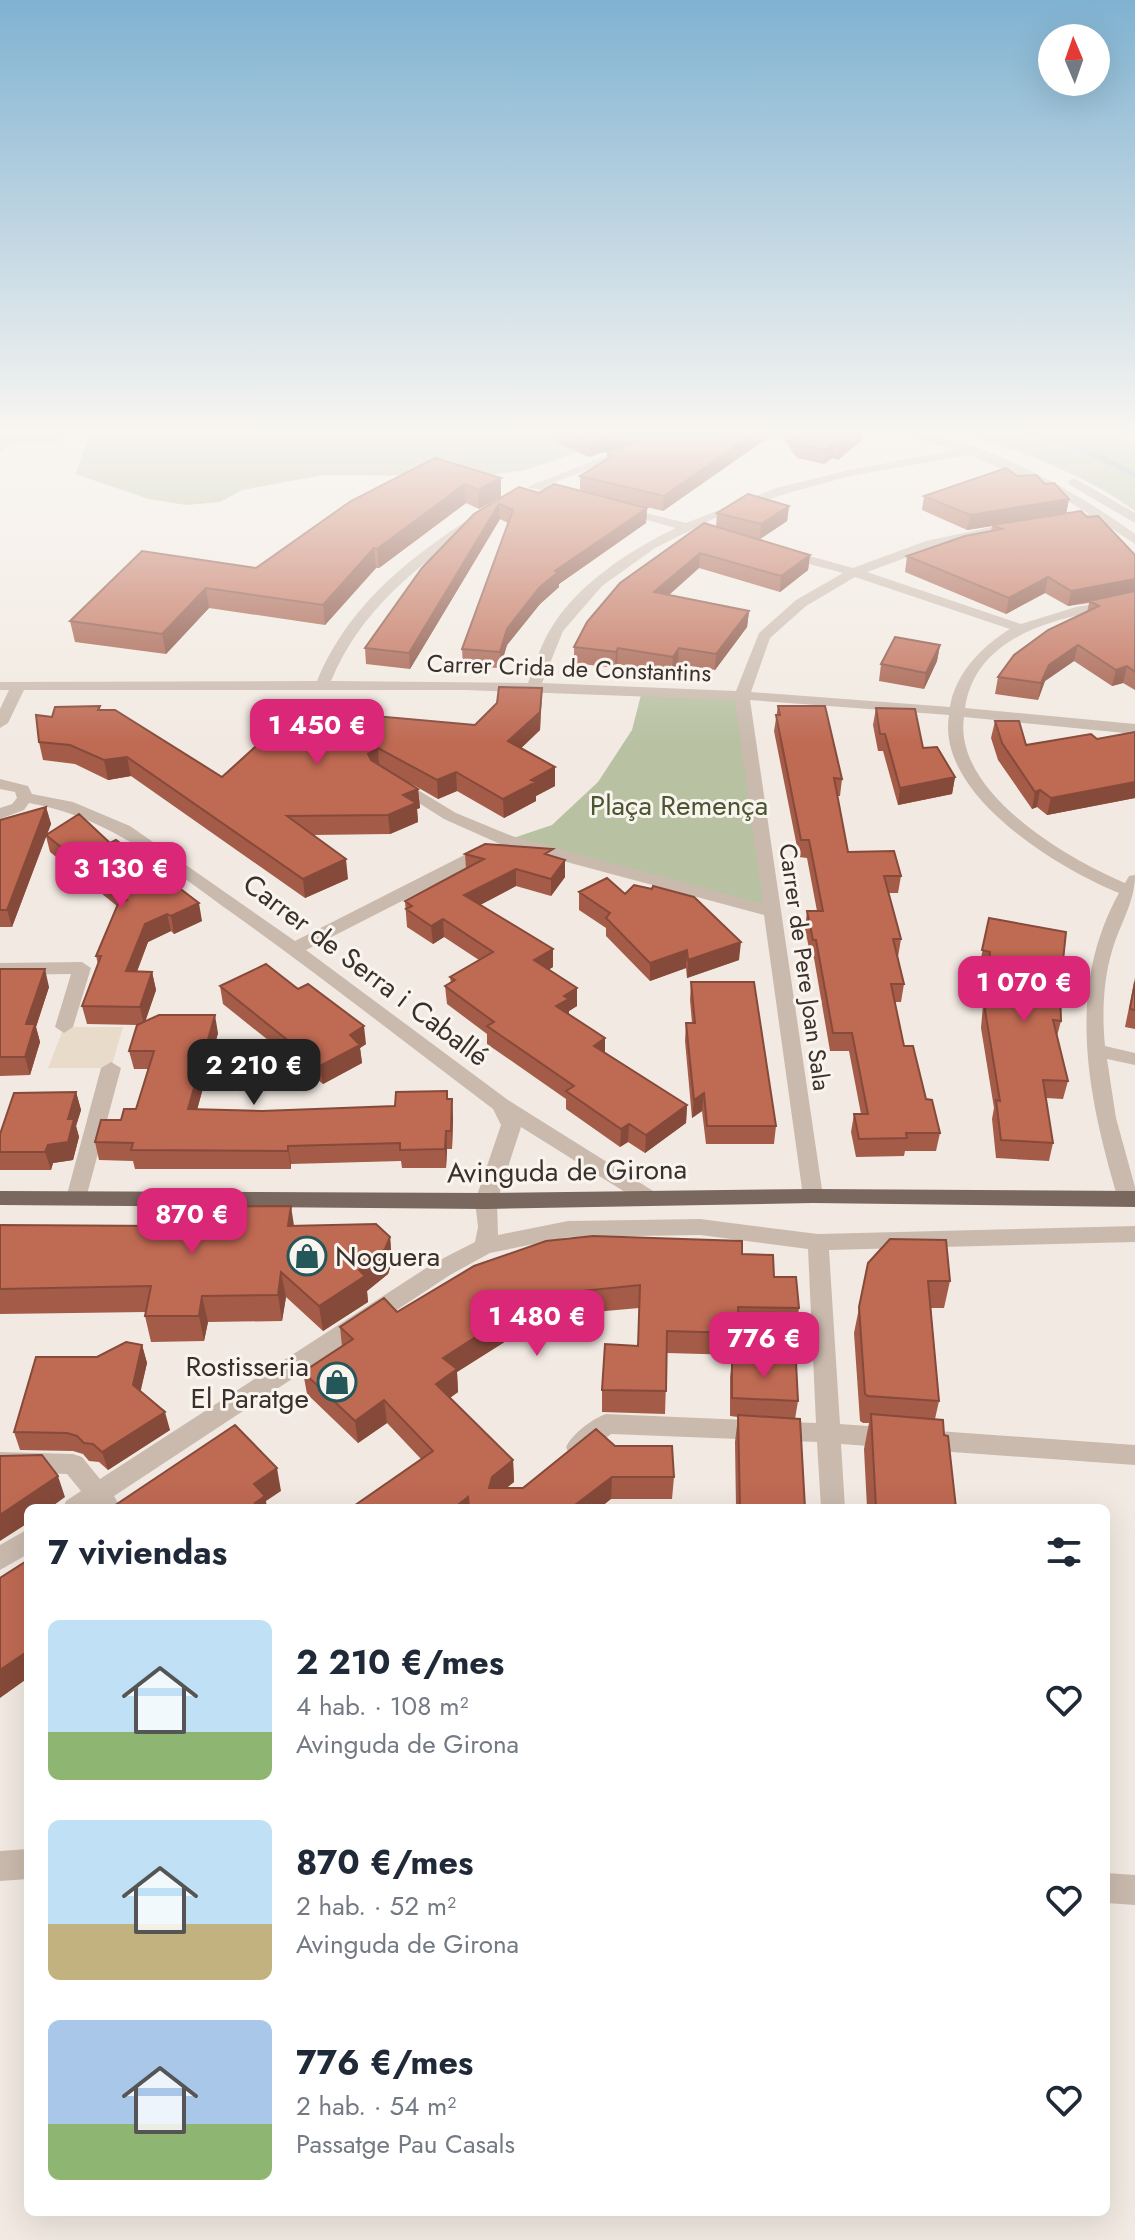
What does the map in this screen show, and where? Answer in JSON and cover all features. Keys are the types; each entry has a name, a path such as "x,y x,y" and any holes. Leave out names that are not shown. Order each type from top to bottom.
{"main road":[{"name":"Avinguda de Girona","path":"0,1198 486,1201 813,1196 1132,1199"}],"street":[{"path":"322,686 330,661 371,606 454,535"},
{"path":"533,687 538,661 567,615 604,580 673,535"},
{"name":"Carrer de Pere Joan Sala","path":"813,1196 742,695 764,636 801,603 854,572 931,544 979,535"},
{"path":"763,547 854,572 1022,629"},
{"path":"1132,1199 1114,1151 1096,1050 1096,970 1109,924 1133,888 1059,857 997,812 959,758 953,711 964,684 987,652 1022,629 1076,611 1135,601"},
{"name":"Carrer Crida de Constantins","path":"0,686 533,687 742,695 1135,729"},
{"path":"0,723 19,686"},
{"path":"381,774 450,816 506,840 774,912"},
{"name":"Carrer de Serra i Caballé","path":"0,784 22,789 25,798 67,805 124,829 294,949 501,1105 651,1199"},
{"path":"0,814 18,807 25,798"},
{"path":"294,949 506,840"},
{"path":"0,969 82,968 64,1027"},
{"path":"1096,1050 1135,1059"},
{"path":"76,1198 111,1068"},
{"name":"Carrer de Serra i Caballé","path":"485,1246 489,1227 486,1201 511,1125 501,1105"},
{"name":"Avinguda de Girona","path":"103,1501 442,1269 485,1246 568,1229 700,1227 818,1242 1135,1234"},
{"path":"818,1242 833,1504"},
{"path":"561,1461 606,1424 830,1433 1135,1455"},
{"path":"0,1462 73,1464 103,1501"},
{"path":"0,1559 24,1543"},
{"path":"0,1866 24,1864"},
{"path":"1110,1888 1135,1890"}],"green space":[{"name":"Plaça Remença","path":"642,691 742,695 774,912 507,840 552,825 598,782 632,730"}],"shaded area":[{"path":"64,1027 123,1027 111,1068 48,1068"}],"building":[{"path":"303,535 397,535 374,548 323,605 206,588 162,634 70,621 142,551 256,568"},
{"path":"454,535 481,535 409,653 365,648 422,568"},
{"path":"504,535 608,535 555,571 558,572 539,588 507,629 500,652 462,649"},
{"path":"688,535 742,535 810,555 781,576 700,553 654,592 749,611 716,654 679,648 673,657 618,648 616,652 574,647 587,622 620,583"},
{"path":"1116,535 1135,555 1135,579 1071,591 1048,577 1009,598 907,556 965,536"},
{"path":"1135,591 1135,672 1127,666 1116,670 1078,645 1049,665 1041,683 998,677 1014,655 1048,630 1099,606 1089,601"},
{"path":"895,637 940,645 926,673 881,664"},
{"path":"499,687 542,688 540,712 508,741 555,767 531,780 536,782 503,799 456,772 437,780 378,748 368,754 371,760 418,789 403,795 416,803 388,815 287,816 346,859 303,879 127,757 104,760 70,745 39,742 36,715 52,717 55,707 100,706 98,710 115,710 222,777 297,709 475,725 497,703"},
{"path":"778,706 825,706 842,779 834,778 848,852 894,851 901,876 884,876 901,939 893,939 904,984 891,984 904,1046 913,1046 926,1099 932,1100 940,1133 906,1133 907,1138 859,1139 854,1114 868,1114 852,1033 833,1033 816,940 813,940 807,911 823,911 809,840 801,840 776,715 780,715"},
{"path":"876,708 915,709 923,748 937,747 955,777 900,788 885,734 880,734"},
{"path":"995,721 1019,721 1026,745 1091,734 1097,739 1135,732 1135,782 1051,798 1040,790 1035,792 1002,743"},
{"path":"46,807 7,910 0,910 0,820"},
{"path":"79,814 110,843 116,840 199,903 145,924 126,971 152,972 140,1007 82,1006 101,956 96,956 118,904 127,900 46,835"},
{"path":"485,844 553,849 545,854 565,860 551,879 516,869 464,895 553,949 534,960 577,988 564,996 569,999 556,1006 605,1038 594,1046 687,1105 646,1135 629,1124 621,1129 566,1091 574,1086 487,1026 494,1022 445,986 455,980 450,977 493,952 443,919 431,926 406,909 412,906 405,901 484,859 465,854"},
{"path":"607,878 625,894 634,885 652,889 653,886 694,897 741,942 688,960 687,950 650,963 606,918 610,913 579,892"},
{"path":"989,918 1066,932 1060,989 1061,1021 1053,1020 1068,1081 1043,1080 1053,1143 1001,1140 996,1100 1000,1101 985,1010 990,952 982,950"},
{"path":"266,964 298,989 308,984 364,1026 350,1035 360,1045 320,1066 220,986"},
{"path":"0,969 45,969 26,1024 35,1024 25,1057 0,1057"},
{"path":"691,982 754,982 776,1126 707,1126 704,1093 694,1100 686,1023 695,1023"},
{"path":"1135,982 1135,1010 1130,1009"},
{"path":"159,1015 215,1015 188,1109 262,1111 395,1106 396,1092 447,1091 447,1099 452,1099 451,1131 446,1131 445,1149 400,1150 400,1143 288,1146 288,1151 131,1150 133,1143 95,1142 101,1120 121,1120 124,1109 136,1109 154,1051 129,1051 137,1025"},
{"path":"76,1092 68,1119 74,1119 68,1142 48,1145 45,1152 0,1152 0,1134 14,1093"},
{"path":"291,1206 288,1226 376,1224 390,1237 385,1249 359,1270 365,1276 319,1306 281,1272 278,1295 202,1296 199,1316 145,1316 151,1286 0,1289 0,1225 164,1226 168,1207"},
{"path":"593,1236 742,1241 742,1254 773,1255 774,1277 796,1277 799,1308 738,1307 739,1333 667,1331 666,1391 602,1390 605,1344 638,1346 640,1285 572,1292 521,1308 443,1358 457,1369 436,1384 513,1460 492,1477 489,1488 523,1488 596,1429 615,1446 672,1446 674,1477 612,1477 576,1504 469,1504 468,1497 459,1504 357,1504 433,1451 384,1400 355,1421 303,1372 353,1339 340,1327 384,1298 397,1312 474,1266 546,1241"},
{"path":"890,1239 946,1240 950,1281 928,1281 939,1401 865,1394 859,1307 868,1263"},
{"path":"126,1342 142,1345 133,1385 165,1412 102,1452 93,1444 84,1443 77,1436 67,1433 14,1432 36,1357 97,1357"},
{"path":"732,1359 796,1362 798,1401 732,1398"},
{"path":"871,1414 943,1420 944,1435 948,1436 956,1504 876,1504"},
{"path":"738,1415 800,1419 805,1504 740,1504"},
{"path":"235,1425 277,1468 254,1484 265,1496 256,1504 117,1504"},
{"path":"42,1455 58,1476 0,1515 0,1456"},
{"path":"24,1563 24,1654 0,1670 0,1578"}],"place":[{"name":"Noguera","path":"307,1256"},
{"name":"Rostisseria El Paratge","path":"337,1382"}]}
